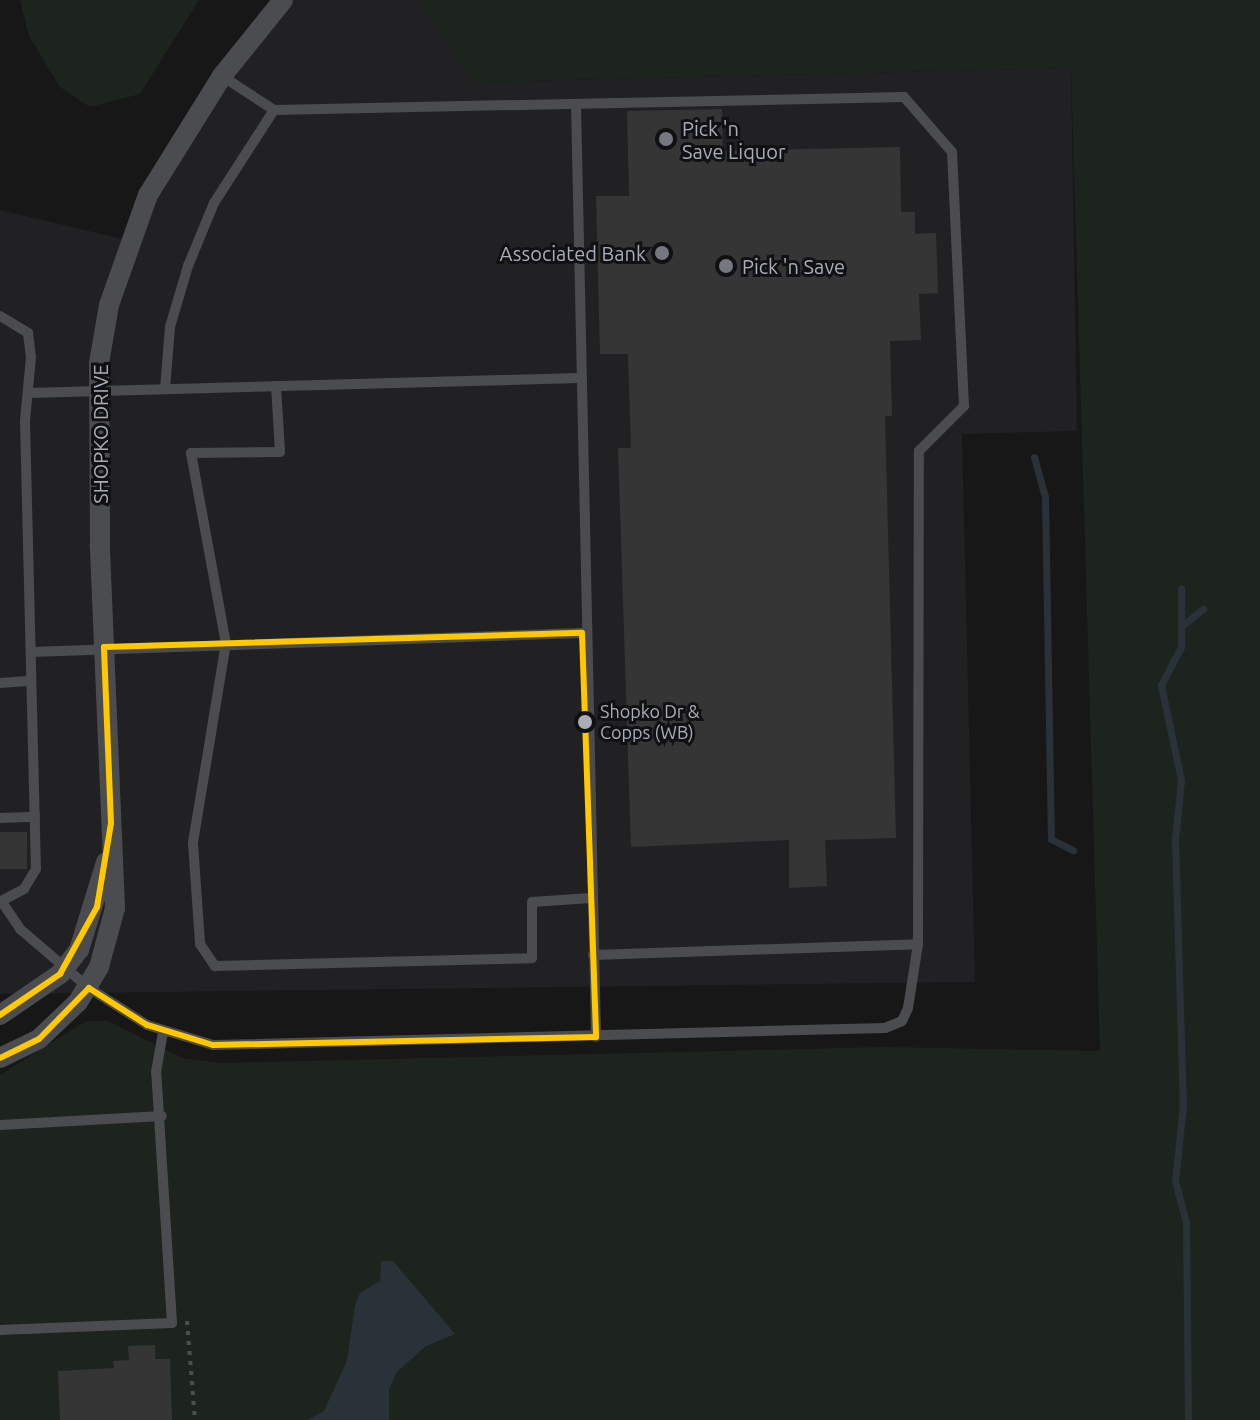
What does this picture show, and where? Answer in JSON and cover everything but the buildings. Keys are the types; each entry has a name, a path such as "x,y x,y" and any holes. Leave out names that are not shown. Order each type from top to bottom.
{"street":[{"name":"SHOPKO DRIVE","path":"0,1058 39,1039 89,988 115,908 104,647 99,391 109,305 148,195 222,76 283,0"},
{"name":"SHOPKO DRIVE","path":"0,1015 65,968 91,927 111,823"}],"lane":[{"path":"0,316 28,333 36,869 24,889 1,902 20,929 89,988 163,1033 213,1045 885,1028 902,1021 908,1008 918,944 919,451 964,406 952,152 904,97 274,110 222,76"},
{"path":"576,104 582,633 596,1037"},
{"path":"165,389 170,327 191,257 214,203 274,110"},
{"path":"28,393 579,378"},
{"path":"276,386 280,452 191,453 226,643 193,843 200,944 215,966 532,958 532,902 591,898"},
{"path":"31,652 104,647 582,633"},
{"path":"0,683 31,681"},
{"path":"0,818 35,817"},
{"path":"593,955 918,944"},
{"path":"0,1330 172,1323 162,1116 156,1072 163,1033"},
{"path":"0,1125 162,1116"}],"path":[{"path":"172,1313 191,1323 195,1420"}],"shaded area":[{"path":"20,0 199,0 140,94 90,107 60,87 29,36"},
{"path":"283,0 418,0 473,82 1071,68 1077,431 962,434 975,982 0,994 0,210 131,241 148,195"},
{"path":"418,0 1260,0 1260,1420 0,1420 0,1075 86,1021 108,1021 183,1058 221,1063 883,1047 1100,1051 1071,68 473,82"},
{"path":"381,1261 393,1261 455,1334 426,1346 397,1372 389,1389 389,1420 308,1420 324,1411 347,1361 355,1305 360,1293 380,1281"}],"waterway":[{"path":"1034,457 1045,497 1051,839 1073,850"},
{"path":"1181,588 1181,647 1161,685 1181,780 1175,840 1183,1105 1175,1181 1186,1222 1188,1420"},
{"path":"1183,625 1203,609"}],"transit line":[{"path":"0,1015 60,974 97,907 111,823 104,647 582,633 596,1037 213,1045 147,1025 89,988 39,1039 0,1058"}],"place":[{"name":"Pick 'n Save Liquor","path":"666,139"},
{"name":"Associated Bank","path":"662,253"},
{"name":"Pick 'n Save","path":"726,266"},
{"name":"Shopko Dr & Copps (WB)","path":"585,722"}]}
